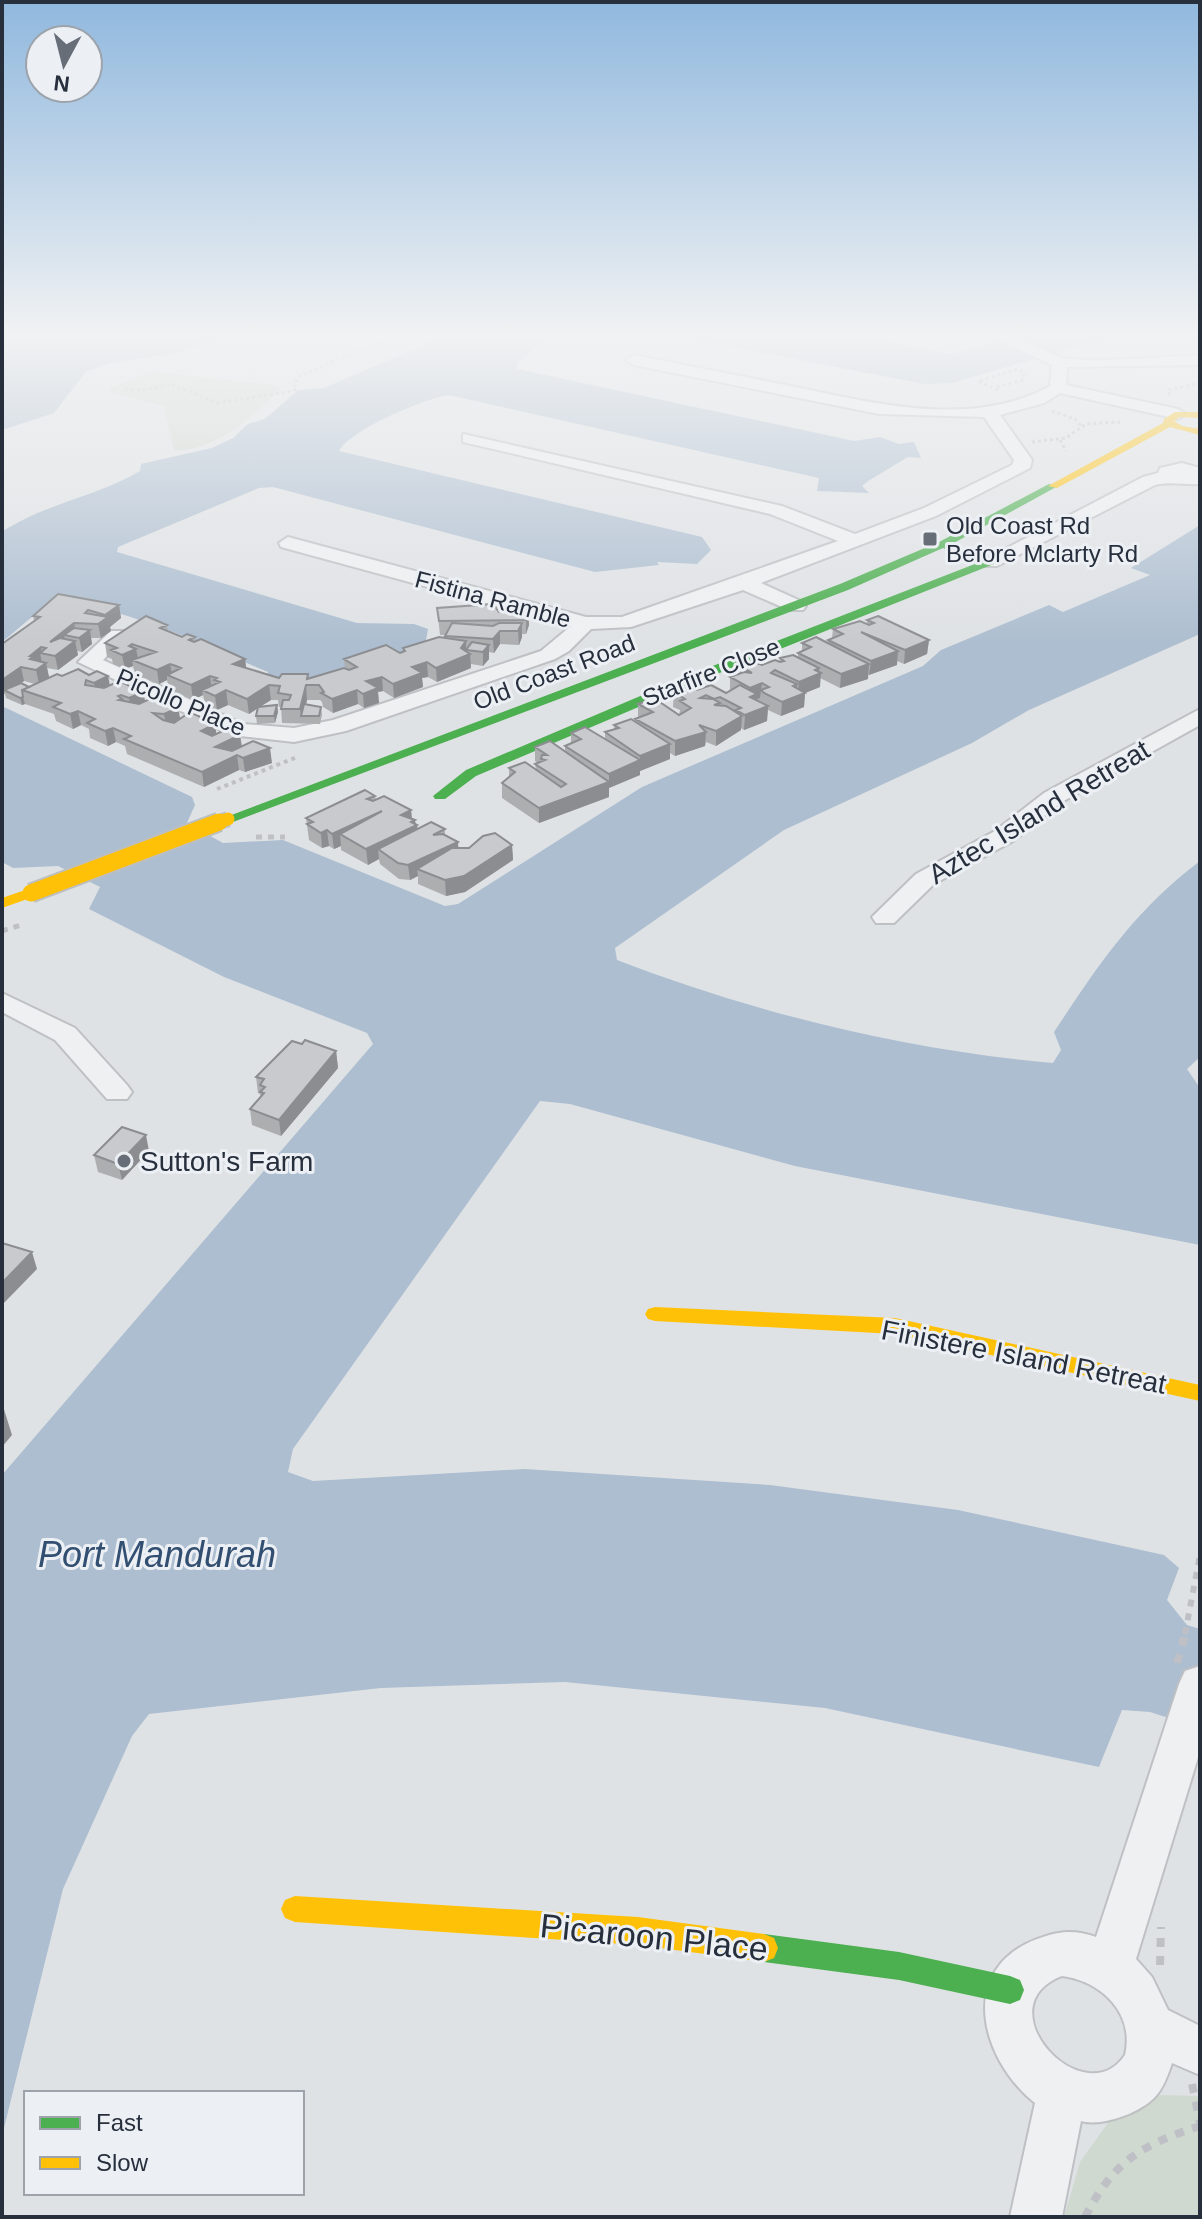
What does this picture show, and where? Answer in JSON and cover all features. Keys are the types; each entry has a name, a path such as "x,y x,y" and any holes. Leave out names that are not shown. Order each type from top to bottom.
{"main road":[{"name":"Old Coast Road","path":"2,903 796,606 943,544 1154,437"},
{"path":"943,544 990,562"},
{"name":"Starfire Close","path":"440,796 471,773 639,701 990,562"},
{"name":"Finistere Island Retreat","path":"655,1314 895,1326 1103,1369 1200,1393"},
{"name":"Picaroon Place","path":"295,1909 638,1931 899,1966 1010,1990"}],"street":[{"path":"1007,437 1011,442"},
{"path":"469,438 776,510 856,541"},
{"name":"Fistina Ramble","path":"288,543 585,623 624,623 744,583 930,512 1024,464 1011,442"},
{"name":"Starfire Close","path":"1168,476 1166,472 1176,468 1200,473"},
{"name":"Starfire Close","path":"990,562 1149,481 1168,476 1183,481 1200,479"},
{"path":"744,583 796,606"},
{"name":"Picollo Place","path":"89,662 239,730 294,735 338,726 548,655 562,647 585,623"},
{"name":"Picollo Place","path":"64,676 89,662 118,635"},
{"name":"Aztec Island Retreat","path":"885,917 925,879 1004,836 1052,798 1200,716"},
{"path":"2,1001 65,1034 117,1092"},
{"path":"1110,1967 1200,1684"},
{"path":"1050,1955 1087,1956 1110,1967 1131,1985 1145,2008 1180,2041 1149,2058 1138,2078 1120,2092 1097,2098 1062,2091 1026,2064 1012,2039 1006,2014 1010,1990 1022,1971 1050,1955"},
{"path":"1036,2217 1062,2091"}],"path":[{"path":"1011,442 1056,441 1068,437"},
{"path":"1163,1913 1160,1969 1164,1980"},
{"path":"1085,2217 1098,2190 1119,2163 1149,2142 1200,2124 1180,2041"}],"shaded area":[{"path":"171,437 221,437 203,446 174,450"},
{"path":"1161,2095 1200,2096 1200,2217 1064,2217 1080,2162 1110,2120"}],"water":[{"path":"354,437 339,451 702,537 711,550 697,564 657,562 659,565 595,572 273,487 259,488 118,547 117,552 357,623 414,624 428,629 424,651 327,684 264,683 268,672 189,639 123,615 66,604 40,611 2,642 2,532 35,514 123,480 140,471 141,464 212,448 233,438"},
{"path":"634,437 833,437 854,441 880,437 899,444 914,442 921,458 908,457 868,481 862,486 869,493 817,491 819,478"},
{"name":"Port Mandurah","path":"1200,525 1200,634 1029,710 972,743 784,830 615,948 617,960 723,997 777,1012 886,1039 1053,1063 1061,1050 1054,1032 1103,961 1156,899 1200,861 1200,1057 1187,1069 1200,1088 1200,1245 795,1166 570,1104 540,1101 293,1449 288,1472 313,1481 525,1469 770,1485 958,1510 1164,1555 1179,1568 1167,1600 1187,1625 1200,1629 1200,1728 1150,1712 1122,1710 1099,1767 825,1708 565,1682 381,1688 149,1714 132,1736 63,1889 2,2136 2,1475 373,1044 367,1033 224,977 89,909 100,887 58,866 13,868 2,862 2,706 192,797 195,805 187,823 223,843 283,840 445,906 458,904 642,787 923,666 941,650 1049,605 1063,612 1150,575 1131,568"}],"building":[{"path":"58,594 119,605 105,615 88,610 85,613 108,617 98,624 74,623 50,642 60,638 75,641 55,656 40,653 46,648 41,647 30,659 46,663 36,670 21,667 2,680 2,644 40,617 33,616"},
{"path":"493,604 499,612 528,611 526,620 439,621 437,608"},
{"path":"146,616 167,625 160,628 182,637 187,634 195,637 189,640 194,642 201,639 245,659 233,664 279,678 282,674 308,674 307,679 344,668 349,670 357,667 344,659 386,645 400,653 405,651 403,648 439,637 466,641 461,648 470,654 436,668 427,662 412,667 422,673 393,684 382,677 366,681 378,688 363,694 357,690 332,699 321,693 324,692 319,685 306,685 300,709 281,709 283,700 289,700 291,695 278,693 280,686 269,685 247,699 226,690 215,696 202,690 220,682 214,680 217,678 210,676 191,685 167,675 181,668 170,664 157,670 132,660 156,652 132,644 129,646 136,649 122,655 111,650 117,648 105,643"},
{"path":"878,616 929,640 905,650 861,632 898,651 871,661 828,640 843,634 833,629 860,621 869,625 874,623 867,620"},
{"path":"452,623 493,626 522,623 518,631 500,631 493,639 445,636"},
{"path":"74,628 90,630 79,638 64,635"},
{"path":"816,637 869,664 841,674 798,653 811,647 802,643"},
{"path":"472,642 489,645 483,652 466,650"},
{"path":"793,655 819,668 815,670 821,673 799,682 775,670 771,673 797,684 793,686 805,693 782,702 764,693 761,690 769,687 762,683 750,688 730,677 744,672 752,673 741,667 753,662 762,665 775,660 780,662 784,661 780,658"},
{"path":"78,669 89,675 97,671 108,676 94,683 86,680 85,685 104,688 119,681 143,692 129,698 118,696 122,699 119,700 139,704 154,697 178,708 164,714 153,713 163,720 174,723 190,712 215,724 201,731 212,736 227,729 240,735 215,747 232,751 253,741 270,748 243,758 237,755 202,772 124,739 131,736 113,728 105,731 87,723 95,719 78,711 70,714 53,707 61,703 22,690 57,674 62,676"},
{"path":"21,683 29,687 22,690 23,697 4,690"},
{"path":"711,685 726,693 740,685 757,694 750,697 768,706 745,715 736,710 741,708 720,697 714,699 706,695 700,698 713,699 720,703 714,705 726,706 742,716 716,731 699,725 706,732 675,741 635,719 653,712 638,704 654,698 679,715 691,708 680,701 685,699 674,692 690,686 697,690"},
{"path":"304,704 321,707 319,716 301,716"},
{"path":"277,705 274,716 256,716 258,707"},
{"path":"631,719 670,744 640,756 605,732 619,728 614,725"},
{"path":"585,727 640,760 609,774 565,746 581,739 571,733"},
{"path":"550,741 609,782 539,808 502,783 515,772 509,768 525,762 561,787 566,784 535,764 545,760 541,759 542,755 547,755 535,747"},
{"path":"365,790 375,796 367,799 373,801 384,796 411,810 401,815 415,820 411,822 417,825 366,849 340,834 382,811 332,834 327,830 321,833 307,824 313,822 306,818"},
{"path":"431,822 445,829 433,835 443,834 458,842 408,865 398,863 378,849"},
{"path":"495,833 512,845 464,876 445,880 417,869 452,848 469,848 483,836"},
{"path":"305,1040 336,1051 279,1120 250,1109 264,1093 260,1092 265,1087 260,1085 264,1079 256,1077 292,1041 302,1044"},
{"path":"122,1127 146,1135 118,1164 94,1155"},
{"path":"2,1243 32,1252 2,1283"}],"traffic: fast":[{"path":"228,819 844,587 943,544 1053,486"},
{"path":"440,796 471,773 697,677 990,562 943,544"},
{"path":"764,1948 899,1966 1010,1990"}],"traffic: slow":[{"path":"1053,486 1146,437"},
{"path":"31,893 228,819"},
{"path":"2,903 31,893"},
{"path":"655,1314 895,1326 1200,1393"},
{"path":"295,1909 638,1931 764,1948"}],"place":[{"name":"Old Coast Rd Before Mclarty Rd","path":"930,539"},
{"name":"Sutton's Farm","path":"124,1161"}]}
